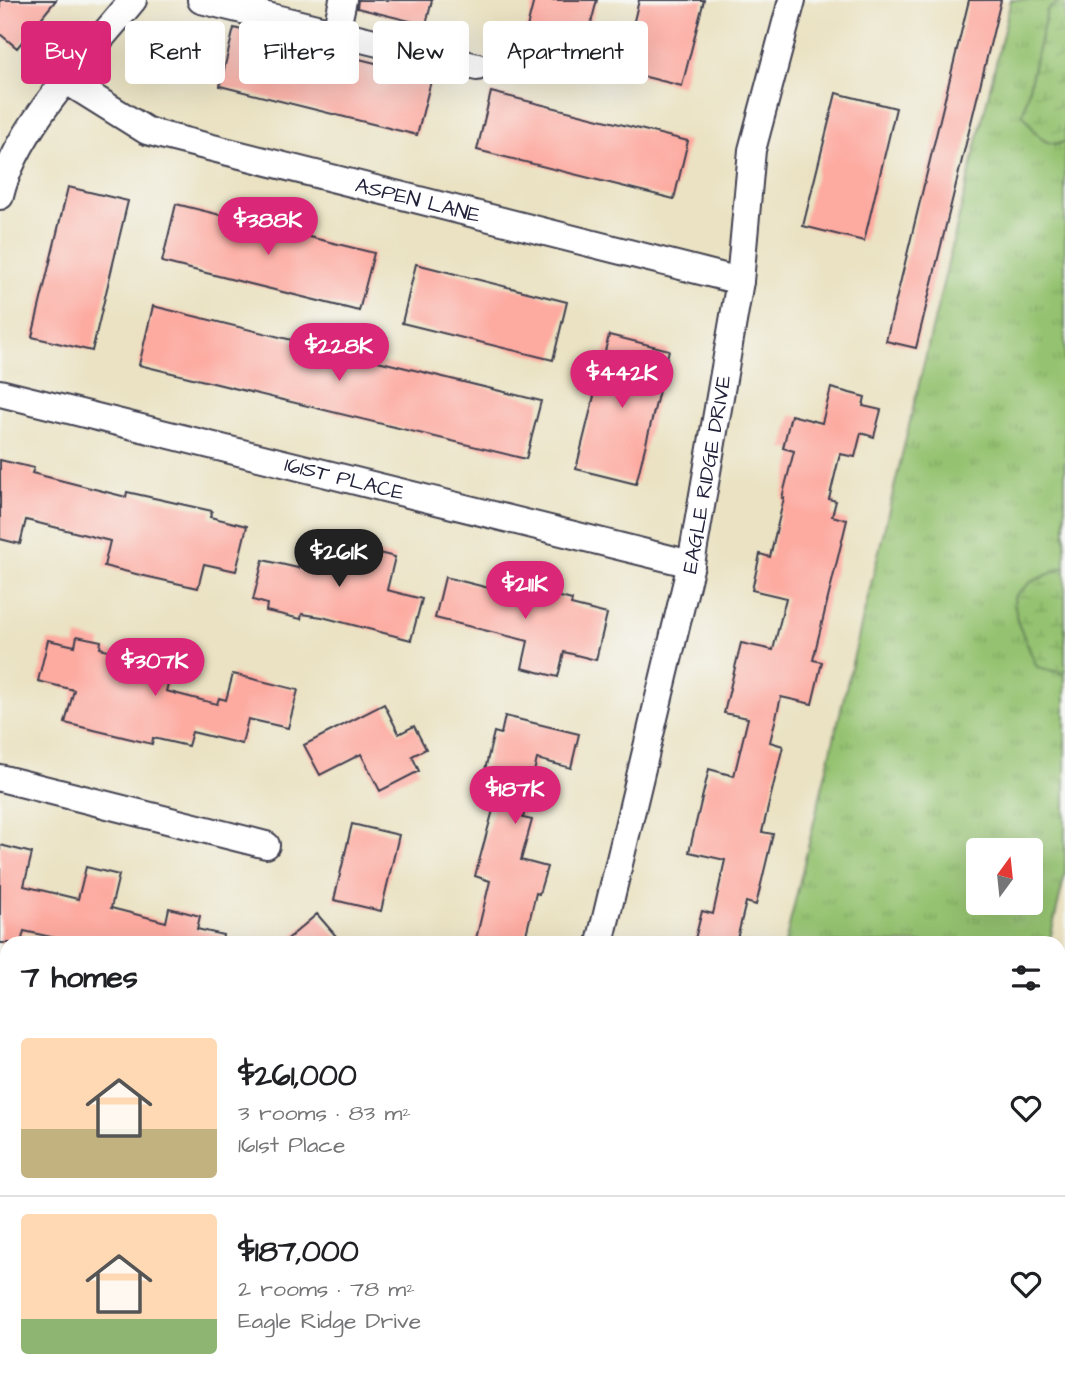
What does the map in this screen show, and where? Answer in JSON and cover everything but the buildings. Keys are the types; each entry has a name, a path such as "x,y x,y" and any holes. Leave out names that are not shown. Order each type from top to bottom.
{"street":[{"path":"111,27 133,0"},
{"path":"201,0 290,21"},
{"path":"338,21 343,0"},
{"name":"EAGLE RIDGE DRIVE","path":"602,936 691,564 740,281 752,150 792,0"},
{"path":"359,38 477,66"},
{"path":"0,196 14,156 45,108 65,84"},
{"name":"ASPEN LANE","path":"72,84 148,131 740,281"},
{"name":"161ST PLACE","path":"0,393 691,564"},
{"path":"0,778 266,845"}],"green space":[{"path":"1011,0 1062,0 1047,11 1023,114 1031,126 1055,145 1065,142 1065,568 1031,582 1029,644 1037,666 1065,674 1065,874 1051,936 787,936"},
{"path":"1065,0 1065,142 1057,144 1040,137 1023,114 1047,10"},
{"path":"1065,568 1065,674 1037,667 1017,621 1014,597 1031,582"}]}
